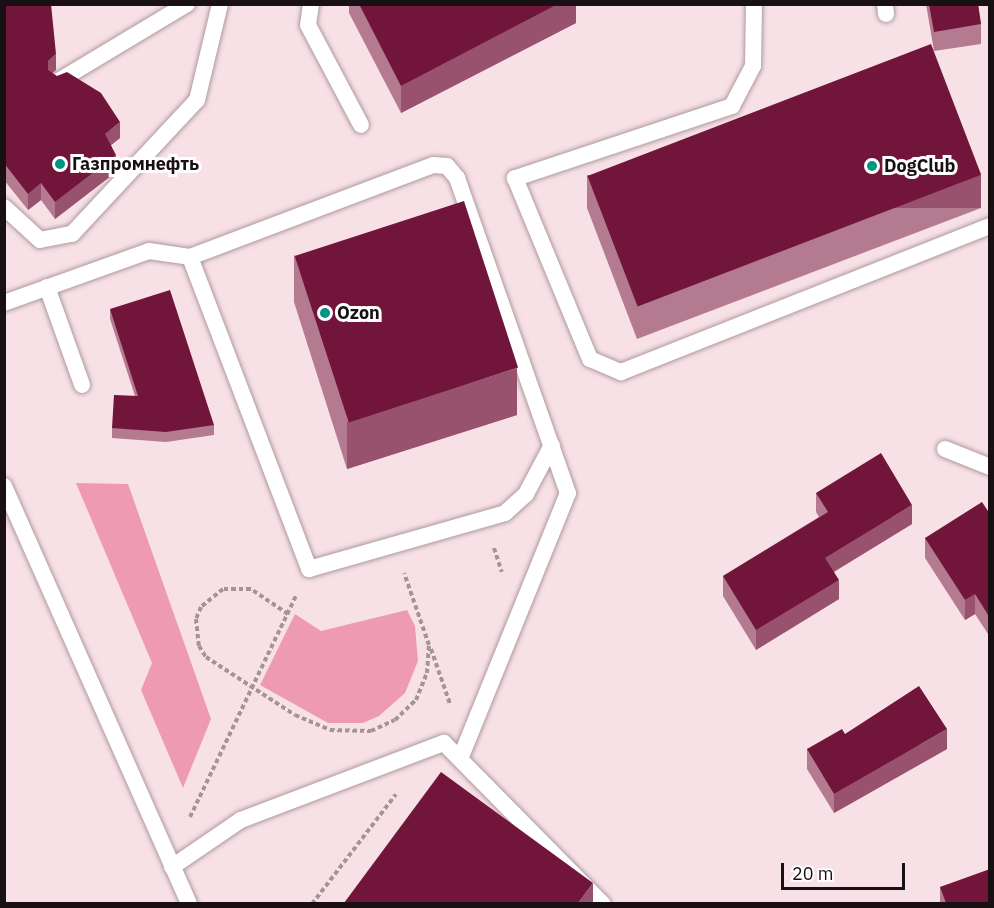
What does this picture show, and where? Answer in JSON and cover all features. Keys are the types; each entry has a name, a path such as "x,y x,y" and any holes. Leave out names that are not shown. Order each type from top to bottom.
{"lane":[{"path":"57,82 187,4"},
{"path":"4,207 40,240 72,234 197,100 220,4"},
{"path":"311,4 308,25 361,125"},
{"path":"754,4 753,66 732,106 515,178 590,359 621,372 990,226"},
{"path":"4,303 149,251 190,257 433,165 447,166 457,178 552,445 567,481 566,505 461,756"},
{"path":"190,257 309,569 395,547 517,505 552,445"},
{"path":"47,287 82,385"},
{"path":"945,449 990,466"},
{"path":"4,486 189,903"},
{"path":"172,867 241,820 434,743 444,743 461,756 603,903"}],"path":[{"path":"395,547 451,707"},
{"path":"172,867 194,805 309,569"},
{"path":"288,614 251,589 237,586 223,589 201,607 196,620 198,646 251,688 330,730 371,731 395,720 416,700 427,674 429,645"},
{"path":"312,903 398,790"}],"shaded area":[{"path":"76,483 128,484 211,719 183,788 141,690 152,663"},
{"path":"407,610 415,626 418,661 405,693 379,716 363,723 328,723 260,685 295,614 321,631"}],"building":[{"path":"4,4 51,4 56,54 48,61 48,70 57,76 67,72 101,93 120,122 105,134 116,155 55,202 41,183 28,194 4,163"},
{"path":"359,4 558,4 401,86"},
{"path":"929,4 978,4 981,24 934,32"},
{"path":"931,44 981,175 638,307 587,176"},
{"path":"464,201 518,367 349,422 295,256"},
{"path":"170,290 214,425 166,432 112,428 114,395 138,396 110,309"},
{"path":"881,453 912,505 825,558 839,580 756,630 723,576 828,512 816,493"},
{"path":"982,502 990,514 990,618 975,594 965,600 925,538"},
{"path":"919,686 947,729 834,794 807,749 842,729 845,734"},
{"path":"441,772 593,883 578,903 344,903"},
{"path":"990,869 990,903 946,903 940,887"}],"place":[{"name":"Газпромнефть","path":"60,164"},
{"name":"DogClub","path":"872,166"},
{"name":"Ozon","path":"325,313"}]}
